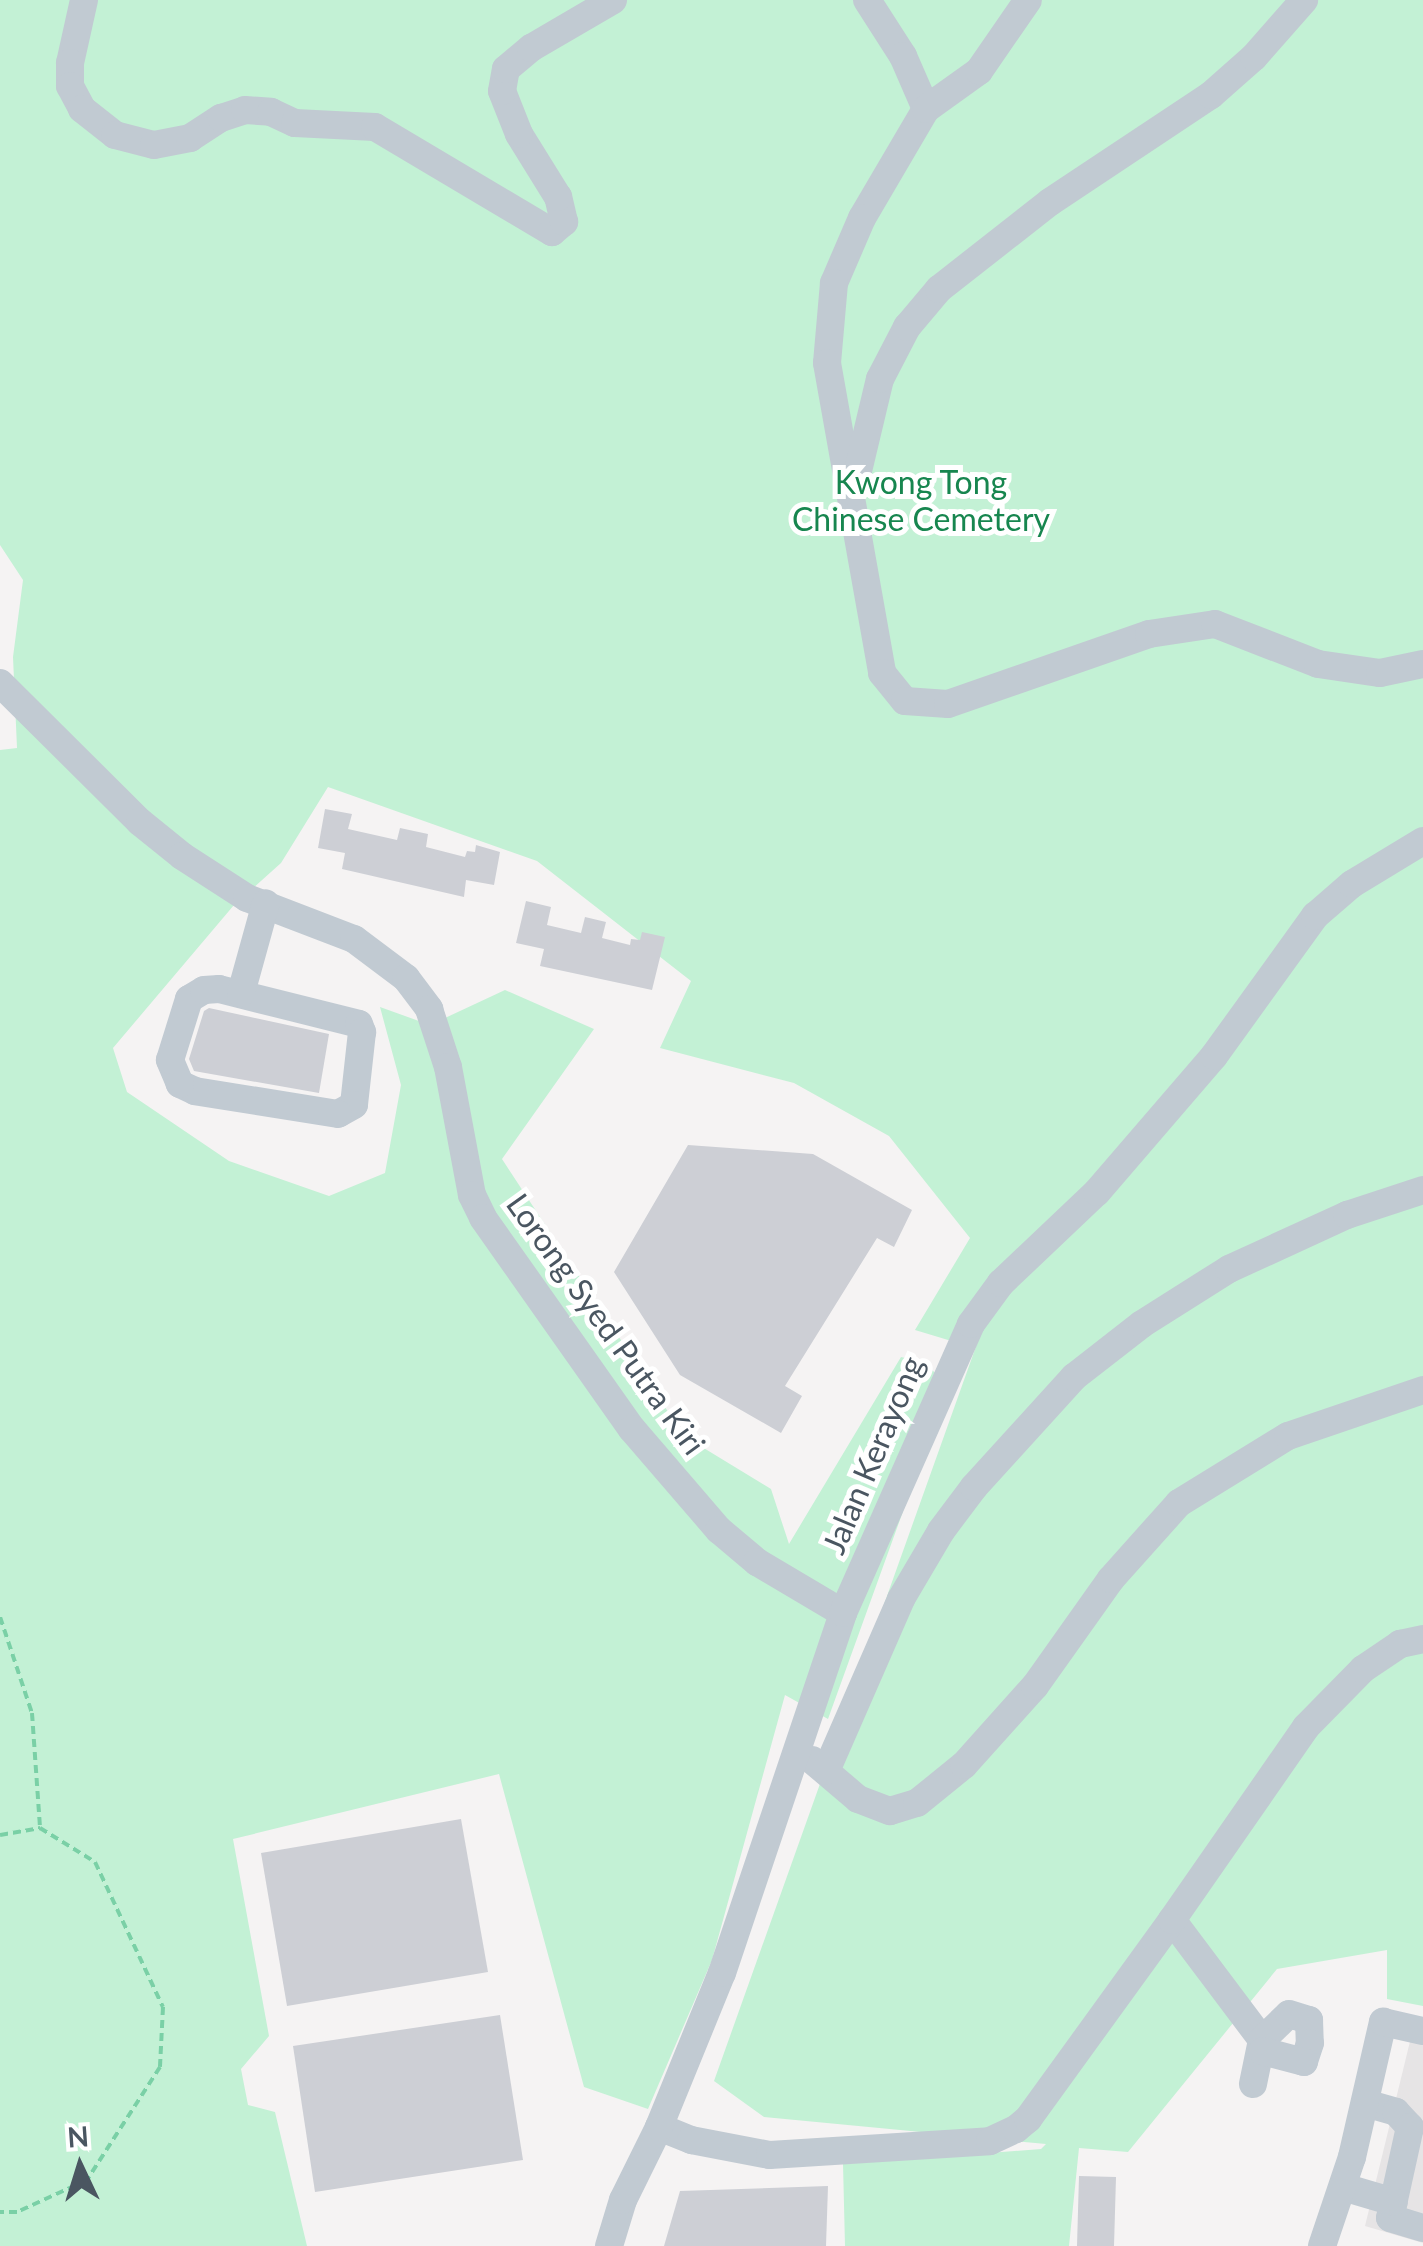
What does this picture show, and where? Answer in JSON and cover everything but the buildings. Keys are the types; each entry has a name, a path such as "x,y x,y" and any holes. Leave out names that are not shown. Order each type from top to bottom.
{"street":[{"path":"84,0 70,63 70,86 82,110 115,135 154,145 190,138 220,118 245,110 271,112 295,123 376,128 402,139 552,232 564,222 558,197 518,134 502,90 506,69 531,48 613,0"},
{"path":"867,0 904,56 926,109"},
{"path":"1028,0 979,71 926,109 862,218 834,283 827,363 882,673 905,701 948,704 1149,634 1215,624 1318,664 1380,673 1423,664"},
{"path":"827,363 842,402 861,406 872,397 907,327 939,289 1050,202 1211,95 1254,56 1304,0"},
{"path":"850,503 880,379"},
{"name":"Lorong Syed Putra Kiri","path":"0,682 168,845 247,898 354,938 406,978 430,1009 448,1067 472,1195 483,1218 632,1429 708,1518 757,1562 843,1613"},
{"name":"Jalan Kerayong","path":"609,2242 622,2200 660,2127 722,1974 843,1613 952,1359 1001,1283 1127,1158 1214,1056 1315,916 1352,884 1423,842"},
{"path":"241,993 266,903"},
{"path":"204,990 241,993 359,1024 362,1032 354,1105 338,1114 195,1091 180,1084 170,1060 189,999 204,990"},
{"path":"826,1771 901,1598 941,1531 974,1487 1074,1377 1142,1324 1229,1269 1347,1214 1423,1190"},
{"path":"798,1748 858,1799 890,1811 917,1803 964,1765 1035,1686 1111,1579 1179,1503 1288,1436 1423,1390"},
{"path":"660,2127 691,2140 770,2155 1005,2136 1028,2119 1306,1726 1363,1668 1400,1644 1423,1639"},
{"path":"1172,1920 1262,2046 1253,2084"},
{"path":"1322,2246 1352,2157 1384,2022 1423,2031"},
{"path":"1363,2111 1396,2112 1410,2126 1390,2218 1423,2228"},
{"path":"1343,2187 1394,2202"}],"path":[{"path":"0,1617 32,1713 40,1828"},
{"path":"0,1834 40,1828 95,1862 163,2008 160,2067 87,2180 17,2212 0,2212"}],"shaded area":[{"path":"1414,2025 1423,2026 1423,2243 1365,2226"}],"green space":[{"name":"Kwong Tong Chinese Cemetery","path":"0,0 1423,0 1423,2006 1387,1999 1387,1950 1277,1969 1128,2152 1079,2148 1069,2246 845,2246 843,2164 1041,2149 1046,2144 764,2117 714,2081 984,1324 968,1346 915,1330 970,1238 889,1136 794,1083 660,1048 691,981 537,861 328,787 281,863 234,905 113,1048 127,1092 229,1161 329,1196 385,1173 401,1085 380,1007 430,1025 505,990 594,1029 502,1159 684,1436 771,1489 789,1544 901,1357 922,1362 949,1384 828,1719 785,1695 712,1960 648,2109 584,2087 499,1774 233,1839 269,2036 241,2069 248,2105 275,2112 307,2246 0,2246 0,750 17,748 13,657 23,580 0,545"}]}
